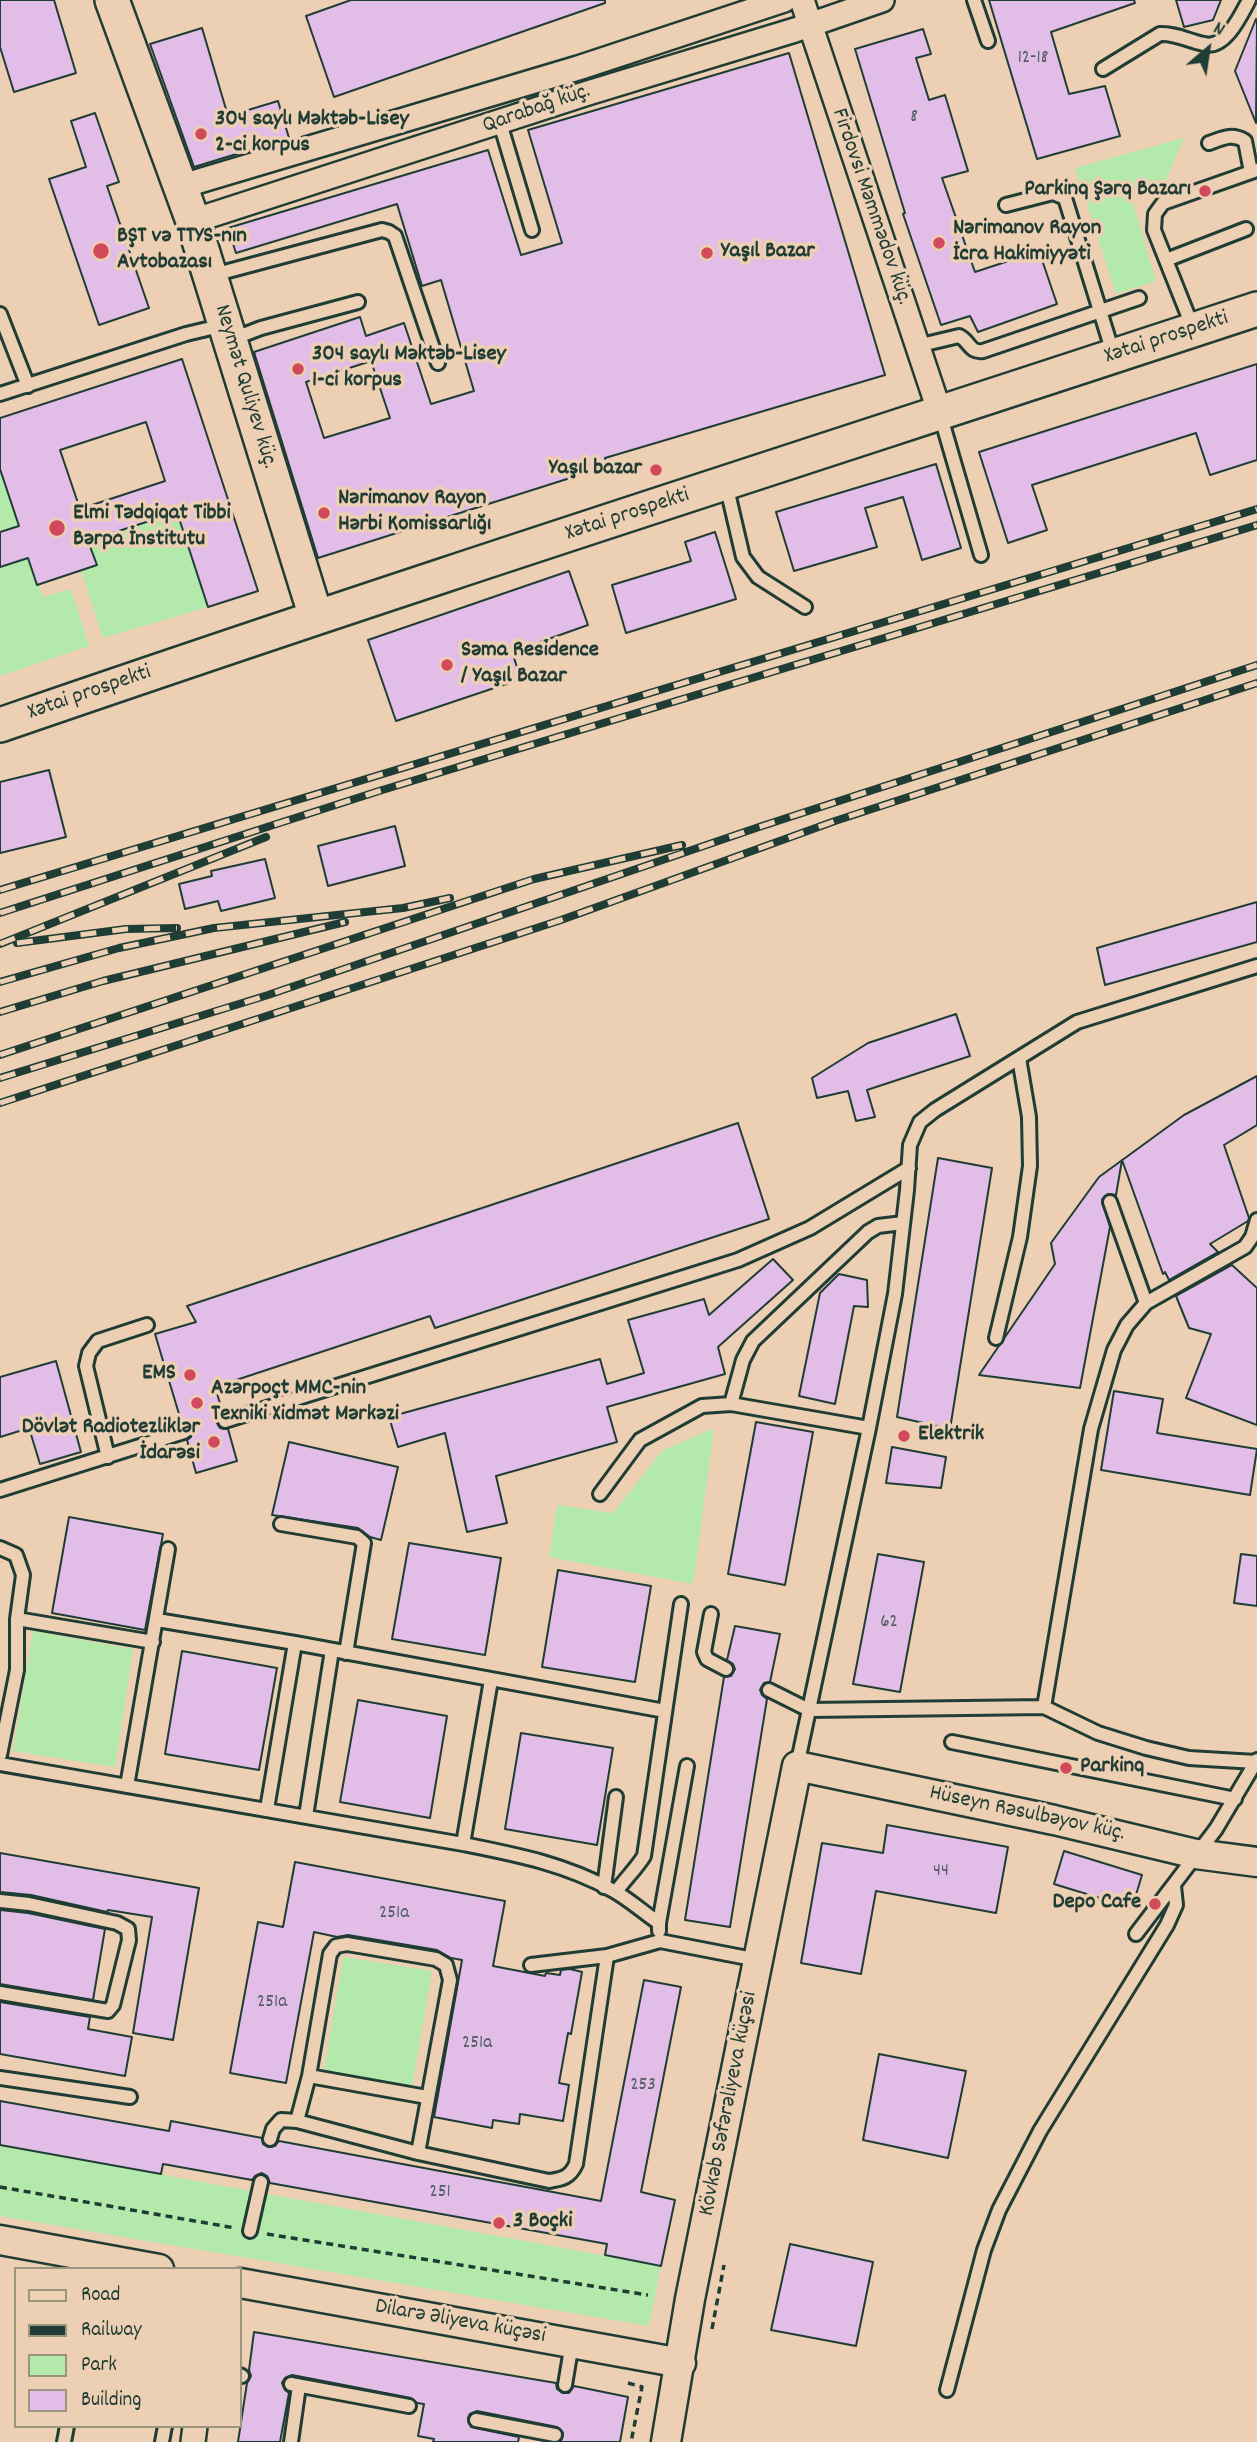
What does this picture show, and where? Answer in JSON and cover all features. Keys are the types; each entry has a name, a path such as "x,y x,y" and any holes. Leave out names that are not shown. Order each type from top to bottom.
{"main road":[{"name":"Neymət Quliyev küç.","path":"112,0 192,221 316,617"},
{"name":"Xətai prospekti","path":"0,725 316,617 1257,309"}],"street":[{"name":"Qarabağ küç.","path":"179,187 578,68 784,0"},
{"name":"Firdovsi Məmmədov küç.","path":"802,0 940,413"},
{"name":"Qarabağ küç.","path":"192,221 882,0"},
{"name":"Hüseyn Rəsulbəyov küç.","path":"797,1766 1054,1820 1196,1854 1257,1862"},
{"name":"Kövkəb Səfərəliyeva küçəsi","path":"666,2442 691,2299 797,1766"},
{"path":"0,2241 148,2267"},
{"name":"Dilarə Əliyeva küçəsi","path":"242,2283 681,2363"}],"lane":[{"path":"974,0 988,41"},
{"path":"1103,69 1160,34 1171,34 1207,46 1214,45 1239,19 1249,0"},
{"path":"500,123 532,230"},
{"path":"1193,330 1154,230 1155,214 1164,203 1254,171 1245,141 1237,136 1228,135 1209,143"},
{"path":"1006,205 1053,193 1065,198 1114,357"},
{"path":"1166,260 1246,229"},
{"path":"209,276 382,230 389,232 394,236 438,363"},
{"path":"917,346 959,336 965,339 971,349 976,352 983,351 1139,298"},
{"path":"0,394 186,334 261,328 358,302"},
{"path":"0,314 28,386"},
{"path":"940,413 981,555"},
{"path":"726,484 743,557 758,577 805,607"},
{"path":"797,1766 895,1294 910,1145 920,1122 1077,1022 1257,966"},
{"path":"996,1338 1020,1237 1030,1166 1029,1117 1019,1058"},
{"path":"225,1421 738,1260 810,1228 909,1168"},
{"path":"1110,1202 1146,1303"},
{"path":"1044,1707 1091,1429 1114,1350 1127,1325 1146,1303 1245,1247 1252,1237 1257,1220"},
{"path":"732,1404 743,1360 753,1341 868,1232 878,1226 903,1223"},
{"path":"108,1457 86,1366 89,1353 98,1341 147,1325"},
{"path":"600,1494 640,1440 702,1406 732,1404 869,1428"},
{"path":"0,1490 184,1432"},
{"path":"281,1524 357,1537 364,1543 346,1653"},
{"path":"0,1548 16,1555 23,1575 17,1619 17,1670 0,1755"},
{"path":"127,1786 168,1549"},
{"path":"610,1889 638,1866 644,1856 681,1604"},
{"path":"711,1614 704,1652 706,1658 726,1669"},
{"path":"17,1619 153,1642"},
{"path":"157,1620 665,1711"},
{"path":"267,1809 295,1643"},
{"path":"306,1816 332,1650"},
{"path":"463,1844 491,1680"},
{"path":"768,1690 809,1710 1044,1707 1098,1733 1146,1748 1189,1758 1256,1761 1216,1829 1136,1934"},
{"path":"952,1742 1235,1798"},
{"path":"0,1764 267,1809 538,1859 610,1889 659,1923"},
{"path":"660,1941 659,1923 687,1766"},
{"path":"610,1889 616,1797"},
{"path":"947,2390 984,2250 999,2210 1040,2131 1167,1925 1176,1905 1174,1886"},
{"path":"0,1901 117,1923 128,1929 129,1940 113,2005 108,2011 0,1993"},
{"path":"531,1965 607,1956 660,1941 758,1960"},
{"path":"297,2121 309,2076 330,1954 336,1946 347,1944 436,1959 446,1965 450,1980 418,2153"},
{"path":"270,2139 273,2129 281,2120 297,2121 418,2153 549,2181 561,2180 571,2174 576,2164 607,1956"},
{"path":"309,2076 427,2097"},
{"path":"0,2078 130,2097"},
{"path":"250,2231 261,2182"},
{"path":"565,2385 572,2343"},
{"path":"291,2442 295,2385 409,2406"},
{"path":"476,2420 555,2435"}],"path":[{"path":"0,2188 648,2295"},
{"path":"628,2383 642,2387 631,2442"}],"green space":[{"path":"1184,138 1166,181 1129,190 1156,281 1116,294 1075,168"},
{"path":"0,469 19,526 0,532"},
{"path":"177,512 208,607 103,638 81,570 96,565 88,541"},
{"path":"28,558 43,597 71,589 89,646 0,676 0,567"},
{"path":"714,1428 693,1584 549,1557 557,1505 613,1513 662,1451"},
{"path":"33,1631 133,1649 115,1767 13,1751"},
{"path":"343,1957 432,1971 411,2093 323,2077"},
{"path":"0,2145 661,2266 649,2326 0,2216"}],"building":[{"path":"0,0 54,0 76,73 14,92 0,47"},
{"path":"351,0 605,0 605,3 334,97 306,16"},
{"path":"989,0 1134,0 1135,3 1051,32 1069,94 1105,86 1120,136 1037,159"},
{"path":"1176,0 1221,0 1213,20 1184,27"},
{"path":"1257,19 1256,123 1235,71"},
{"path":"202,28 228,116 278,101 289,138 194,167 150,44"},
{"path":"923,29 931,54 916,58 929,100 945,95 968,171 942,178 975,272 1039,251 1057,304 978,332 970,316 941,325 903,214 905,213 855,49"},
{"path":"789,53 885,375 605,458 608,466 318,558 254,352 360,317 366,336 404,323 431,404 474,391 441,280 422,286 397,204 236,253 228,228 488,150 521,255 562,243 528,130","holes":["371,361 390,418 324,438 306,382"]},
{"name":"BŞT və TTYS-nın Avtobazası","path":"95,113 119,182 107,186 149,308 99,325 49,179 86,167 71,121"},
{"path":"182,359 258,591 208,607 177,512 88,541 97,565 37,585 28,558 0,567 0,532 19,526 0,469 0,418","holes":["146,422 165,481 80,509 60,450"]},
{"path":"1257,364 1257,460 1210,475 1196,433 1032,485 1047,530 1008,543 979,452"},
{"path":"936,464 961,548 922,560 903,497 865,508 877,547 794,571 776,512"},
{"path":"715,532 736,599 626,633 612,585 691,561 685,542"},
{"name":"Səma Residence / Yaşıl Bazar","path":"569,571 588,625 512,652 521,679 396,721 368,640"},
{"path":"49,770 66,837 0,853 0,782"},
{"path":"395,826 405,866 328,886 318,846"},
{"path":"265,859 275,898 221,911 218,901 185,909 179,884 212,876 211,871"},
{"path":"1257,902 1257,942 1105,985 1097,948"},
{"path":"956,1014 970,1056 867,1090 875,1117 856,1121 848,1091 817,1098 812,1078 868,1043"},
{"path":"1257,1076 1257,1125 1224,1145 1248,1221 1210,1244 1218,1252 1169,1280 1165,1272 1163,1274 1122,1160 1184,1115"},
{"path":"738,1123 769,1219 435,1328 430,1316 215,1387 223,1413 218,1416 217,1423 220,1428 228,1429 237,1461 196,1473 187,1440 191,1437 192,1430 189,1425 182,1424 155,1334 196,1322 187,1306"},
{"path":"938,1158 992,1168 950,1429 897,1417"},
{"path":"1122,1160 1116,1195 1108,1194 1102,1200 1110,1227 1080,1388 979,1375 1055,1264 1051,1243 1099,1177"},
{"path":"773,1259 793,1280 718,1347 725,1374 607,1407 617,1442 496,1476 507,1523 467,1532 445,1433 398,1447 389,1417 600,1359 607,1384 644,1373 628,1320 704,1299 709,1315"},
{"path":"1232,1265 1257,1288 1257,1425 1186,1398 1211,1334 1189,1328 1176,1296"},
{"path":"839,1274 867,1280 868,1307 854,1306 835,1404 799,1396 820,1293"},
{"path":"56,1361 81,1452 40,1464 29,1428 0,1437 0,1377"},
{"path":"1114,1391 1163,1399 1157,1433 1257,1449 1250,1495 1101,1470"},
{"path":"756,1422 813,1432 785,1585 728,1574"},
{"path":"289,1442 398,1467 381,1540 370,1537 358,1528 272,1515"},
{"path":"892,1447 946,1457 941,1488 886,1483"},
{"path":"69,1517 163,1534 145,1630 52,1613"},
{"path":"409,1543 501,1558 485,1655 392,1639"},
{"path":"878,1554 924,1562 900,1692 853,1684"},
{"path":"1241,1554 1257,1556 1257,1606 1234,1603"},
{"path":"558,1570 651,1586 635,1682 542,1667"},
{"path":"735,1626 780,1634 770,1682 764,1683 760,1690 767,1699 730,1927 685,1920 724,1677 731,1676 735,1669 727,1660"},
{"path":"182,1651 277,1668 259,1770 165,1754"},
{"path":"358,1700 447,1716 430,1818 340,1802"},
{"path":"521,1733 613,1748 597,1845 505,1829"},
{"path":"887,1825 1008,1847 996,1913 876,1891 861,1974 801,1963 822,1843 883,1853"},
{"path":"1064,1851 1142,1875 1132,1908 1054,1884"},
{"path":"0,1853 199,1888 173,2040 133,2033 152,1917 107,1912 31,1895 0,1892"},
{"path":"295,1862 505,1901 493,1966 545,1976 546,1973 560,1975 561,1970 570,1969 582,1972 559,2083 569,2085 563,2121 520,2114 519,2124 493,2120 492,2128 434,2117 462,1960 451,1958 437,1950 348,1935 337,1937 314,1932 286,2083 230,2073 258,1922 283,1927"},
{"path":"0,1910 105,1929 93,2000 0,1984"},
{"path":"644,1980 681,1987 641,2192 675,2200 661,2266 605,2255 607,2244 270,2183 262,2173 252,2180 163,2164 161,2174 0,2145 0,2101 169,2131 171,2121 262,2138 263,2144 268,2147 275,2146 279,2141 601,2201"},
{"path":"0,2002 90,2017 88,2029 132,2037 125,2076 0,2054"},
{"path":"879,2054 966,2071 948,2158 863,2140"},
{"path":"790,2244 873,2262 856,2346 771,2330"},
{"path":"254,2332 556,2383 557,2389 563,2393 569,2393 574,2386 628,2397 620,2442 560,2442 563,2433 557,2427 477,2411 468,2418 471,2427 519,2437 518,2442 433,2442 434,2439 418,2436 424,2404 411,2398 292,2375 282,2383 289,2393 280,2442 238,2442 247,2383 251,2376 249,2370"}],"railway":[{"path":"0,890 1257,509"},
{"path":"0,913 379,791 1257,525"},
{"path":"0,1078 268,995 759,827 1257,665"},
{"path":"0,1103 561,920 835,821 1257,683"},
{"path":"0,944 266,837"},
{"path":"0,1055 534,879 682,845"},
{"path":"0,982 119,948 214,928 403,908 450,898"},
{"path":"0,1012 103,981 345,922"},
{"path":"17,943 126,929 177,928"}],"place":[{"name":"304 saylı Məktəb-Lisey 2-ci korpus","path":"201,134"},
{"name":"Parkinq Şərq Bazarı","path":"1205,191"},
{"name":"Nərimanov Rayon İcra Hakimiyyəti","path":"939,243"},
{"name":"BŞT və TTYS-nın Avtobazası","path":"101,251"},
{"name":"Yaşıl Bazar","path":"707,253"},
{"name":"304 saylı Məktəb-Lisey 1-ci korpus","path":"298,369"},
{"name":"Yaşıl bazar","path":"656,470"},
{"name":"Nərimanov Rayon Hərbi Komissarlığı","path":"324,513"},
{"name":"Elmi Tədqiqat Tibbi Bərpa İnstitutu","path":"57,528"},
{"name":"Səma Residence / Yaşıl Bazar","path":"447,665"},
{"name":"EMS","path":"190,1375"},
{"name":"Azərpoçt MMC-nin Texniki Xidmət Mərkəzi","path":"197,1403"},
{"name":"Elektrik","path":"904,1436"},
{"name":"Dövlət Radiotezliklər İdarəsi","path":"214,1442"},
{"name":"Parkinq","path":"1066,1768"},
{"name":"Depo Cafe","path":"1155,1904"},
{"name":"3 Boçki","path":"499,2223"}]}
